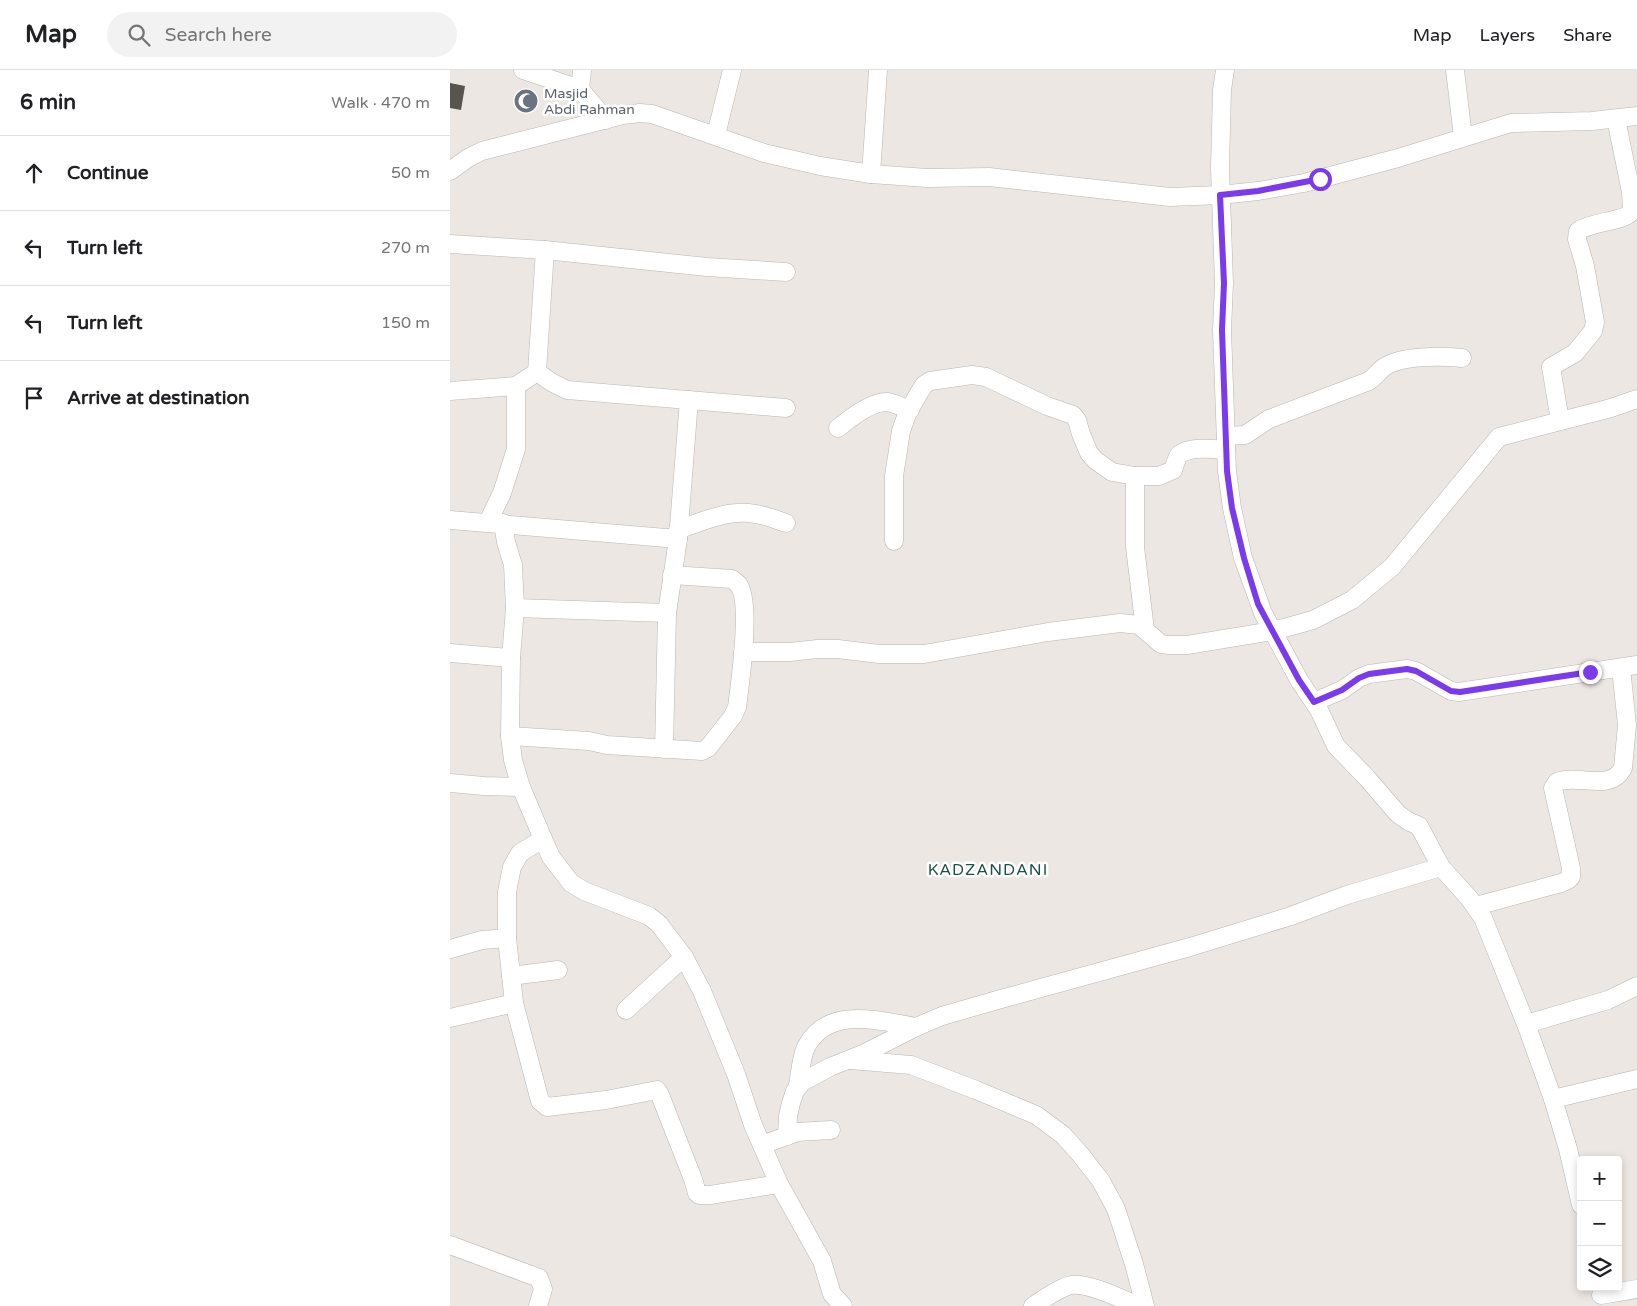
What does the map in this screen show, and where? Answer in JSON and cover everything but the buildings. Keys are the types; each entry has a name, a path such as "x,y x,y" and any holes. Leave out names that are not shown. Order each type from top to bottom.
{"street":[{"path":"523,70 580,89 606,120"},
{"path":"580,89 582,70"},
{"path":"716,135 732,70"},
{"path":"871,174 878,70"},
{"path":"1225,70 1222,90 1220,195 1224,283 1222,330 1228,478 1232,508 1258,604 1339,750 1367,778 1398,814 1419,826 1441,867 1476,906 1483,918 1526,1024 1553,1099 1568,1149 1580,1201"},
{"path":"1455,70 1463,138"},
{"path":"450,171 468,158 482,152 623,115 640,113 652,114 764,153 820,166 871,174 927,178 989,177 1170,197 1220,195 1304,183 1407,156 1512,123 1616,119 1637,116"},
{"path":"1560,421 1551,367 1574,353 1592,330 1595,322 1585,266 1577,240 1578,231 1599,223 1627,216 1632,211 1631,192 1616,119"},
{"path":"450,244 545,250 707,267 786,272"},
{"path":"537,372 545,250"},
{"path":"894,541 894,476 901,431 924,385 930,381 972,375 986,377 1030,399 1073,415 1077,420 1092,458 1112,472 1135,476 1159,476 1168,474 1173,470 1179,456 1185,452 1226,443 1245,435 1269,419 1369,381 1389,365 1418,358 1445,356 1462,358"},
{"path":"450,391 516,386 537,372"},
{"path":"537,372 567,390 786,408"},
{"path":"516,386 516,449 495,522 506,542 514,565 515,608 511,658 510,736 513,760 521,786 551,857 571,883 584,891 655,919 673,940 684,957 702,990 736,1074 753,1125 779,1184 822,1261 832,1294 839,1305"},
{"path":"743,652 838,649 880,654 924,654 1048,632 1120,622 1139,625 1161,644 1188,645 1273,631 1313,620 1352,600 1392,567 1499,437 1611,408 1637,399"},
{"path":"664,749 667,613 678,534 689,400"},
{"path":"838,428 856,413 883,402 910,410"},
{"path":"1135,476 1135,547 1145,630"},
{"path":"450,520 678,534 714,518 739,513 755,513 786,523"},
{"path":"510,736 589,741 607,745 664,749 702,751 708,748 733,716 737,707 743,652 744,622 742,597 738,583 732,579 672,575"},
{"path":"515,608 667,613"},
{"path":"450,653 511,658"},
{"path":"1314,702 1342,690 1359,678 1369,674 1407,669 1416,671 1451,691 1460,692 1629,667 1627,726 1621,773 1606,781 1565,779 1557,782 1554,788 1570,868 1570,877 1568,880 1476,906"},
{"path":"450,784 521,786"},
{"path":"543,839 520,853 512,867 507,892 507,938 514,1002 538,1095 544,1105 546,1107 556,1107 657,1090 699,1195 779,1184"},
{"path":"798,1086 805,1079 942,1016 1190,947 1291,916 1347,894 1441,867"},
{"path":"450,949 482,940 507,938"},
{"path":"626,1010 684,957"},
{"path":"511,976 558,970"},
{"path":"1526,1024 1591,1006 1637,986"},
{"path":"450,1018 514,1002"},
{"path":"787,1136 788,1116 798,1086 806,1048 814,1036 832,1022 854,1019 916,1027"},
{"path":"848,1060 911,1065 1036,1115 1063,1136 1101,1180 1116,1209 1145,1306"},
{"path":"1553,1099 1637,1079"},
{"path":"762,1145 805,1131 831,1130"},
{"path":"450,1245 538,1278 543,1289 538,1306"},
{"path":"1033,1306 1061,1289 1072,1285 1101,1290 1138,1306"},
{"path":"1601,1296 1637,1289"}],"place":[{"name":"Masjid Abdi Rahman","path":"526,101"}],"district":[{"name":"KADZANDANI","path":"988,869"}],"route":[{"path":"1320,179 1258,191 1220,195 1224,283 1222,330 1227,471 1232,508 1258,604 1299,680 1314,702 1342,690 1359,678 1377,672 1407,669 1416,671 1451,691 1460,692 1590,672"}]}
